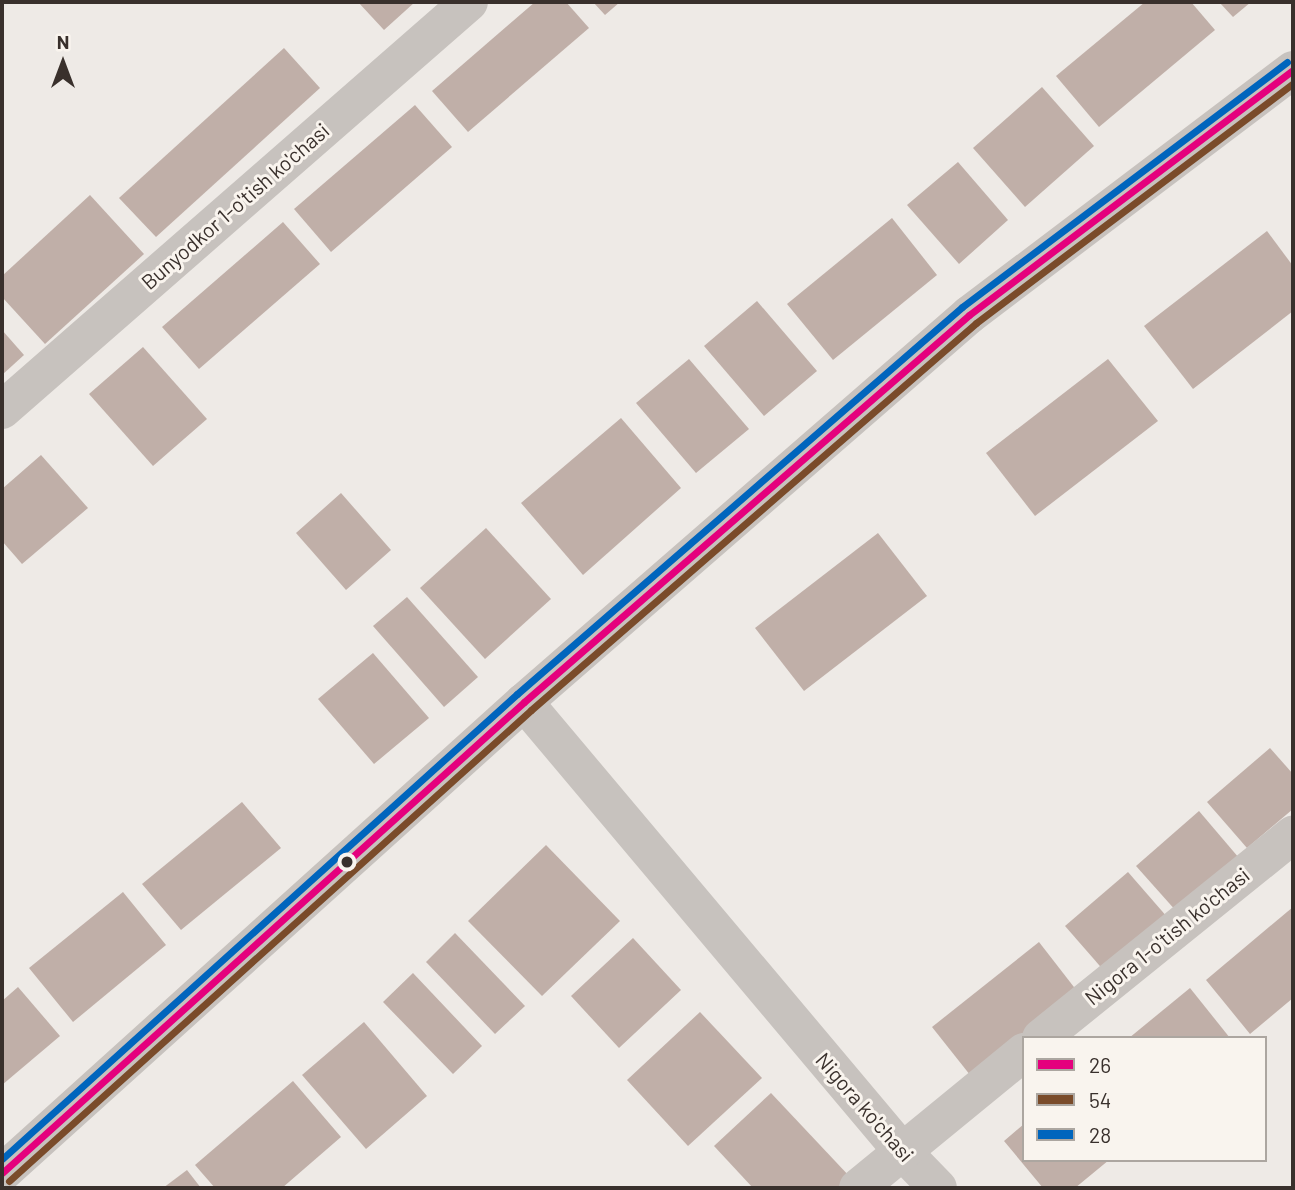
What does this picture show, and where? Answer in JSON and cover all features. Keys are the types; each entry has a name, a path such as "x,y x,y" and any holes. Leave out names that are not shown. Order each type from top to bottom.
{"street":[{"name":"Bunyodkor 1-o'tish ko'chasi","path":"2,410 469,2"},
{"path":"2,1173 524,702 969,316 1293,70"},
{"name":"Nigora ko'chasi","path":"524,702 901,1150 938,1188"},
{"name":"Nigora 1-o'tish ko'chasi","path":"1043,1036 1293,835"},
{"path":"858,1188 901,1150 1022,1054"}],"building":[{"path":"358,2 415,2 384,30"},
{"path":"535,2 566,2 589,28 468,132 432,91"},
{"path":"593,2 620,2 605,15"},
{"path":"1145,2 1191,2 1215,30 1099,127 1056,76"},
{"path":"1219,2 1251,2 1233,17"},
{"path":"284,48 320,88 156,237 119,198"},
{"path":"1042,87 1094,146 1025,207 973,148"},
{"path":"415,105 452,147 331,252 294,209"},
{"path":"958,162 1008,220 959,264 907,205"},
{"path":"90,195 144,254 45,344 2,297 2,276"},
{"path":"892,218 937,275 833,360 787,304"},
{"path":"283,222 320,264 199,369 162,327"},
{"path":"1267,231 1293,266 1293,311 1193,389 1144,326"},
{"path":"757,301 817,371 764,416 704,346"},
{"path":"2,330 24,355 2,375"},
{"path":"143,347 207,419 153,466 89,394"},
{"path":"689,359 749,429 696,473 636,403"},
{"path":"1108,359 1158,421 1035,516 986,453"},
{"path":"621,418 681,488 583,575 521,503"},
{"path":"41,455 88,508 22,564 2,541 2,489"},
{"path":"341,493 391,550 346,590 296,533"},
{"path":"486,528 551,599 485,659 420,588"},
{"path":"878,533 927,596 804,691 755,628"},
{"path":"407,597 478,677 444,707 373,626"},
{"path":"373,653 429,718 374,764 318,699"},
{"path":"1270,748 1293,774 1293,809 1247,848 1207,802"},
{"path":"242,802 281,848 181,930 142,884"},
{"path":"1199,811 1239,858 1177,912 1136,866"},
{"path":"546,845 620,921 542,996 468,921"},
{"path":"1128,872 1168,918 1106,973 1065,926"},
{"path":"123,892 166,945 73,1022 29,968"},
{"path":"1293,907 1293,998 1250,1034 1206,980"},
{"path":"455,933 525,1006 495,1034 426,962"},
{"path":"633,938 681,990 619,1048 571,996"},
{"path":"1039,942 1084,1000 1039,1036 1022,1036 1022,1050 978,1085 932,1027"},
{"path":"413,973 482,1046 453,1074 383,1002"},
{"path":"18,987 60,1036 2,1085 2,1001"},
{"path":"1190,988 1228,1036 1131,1036"},
{"path":"700,1012 762,1078 688,1146 627,1080"},
{"path":"364,1022 427,1096 366,1149 302,1075"},
{"path":"293,1081 341,1137 282,1188 215,1188 195,1165"},
{"path":"771,1093 851,1178 840,1188 753,1188 714,1146"},
{"path":"1022,1126 1022,1162 1107,1162 1075,1188 1043,1188 1004,1141"},
{"path":"187,1170 201,1188 163,1188"}],"transit line":[{"name":"28","path":"2,1159 517,694 962,307 1287,62"},
{"name":"26","path":"2,1173 524,702 969,315 1293,70"},
{"name":"54","path":"9,1181 531,710 976,323 1293,83"}]}
